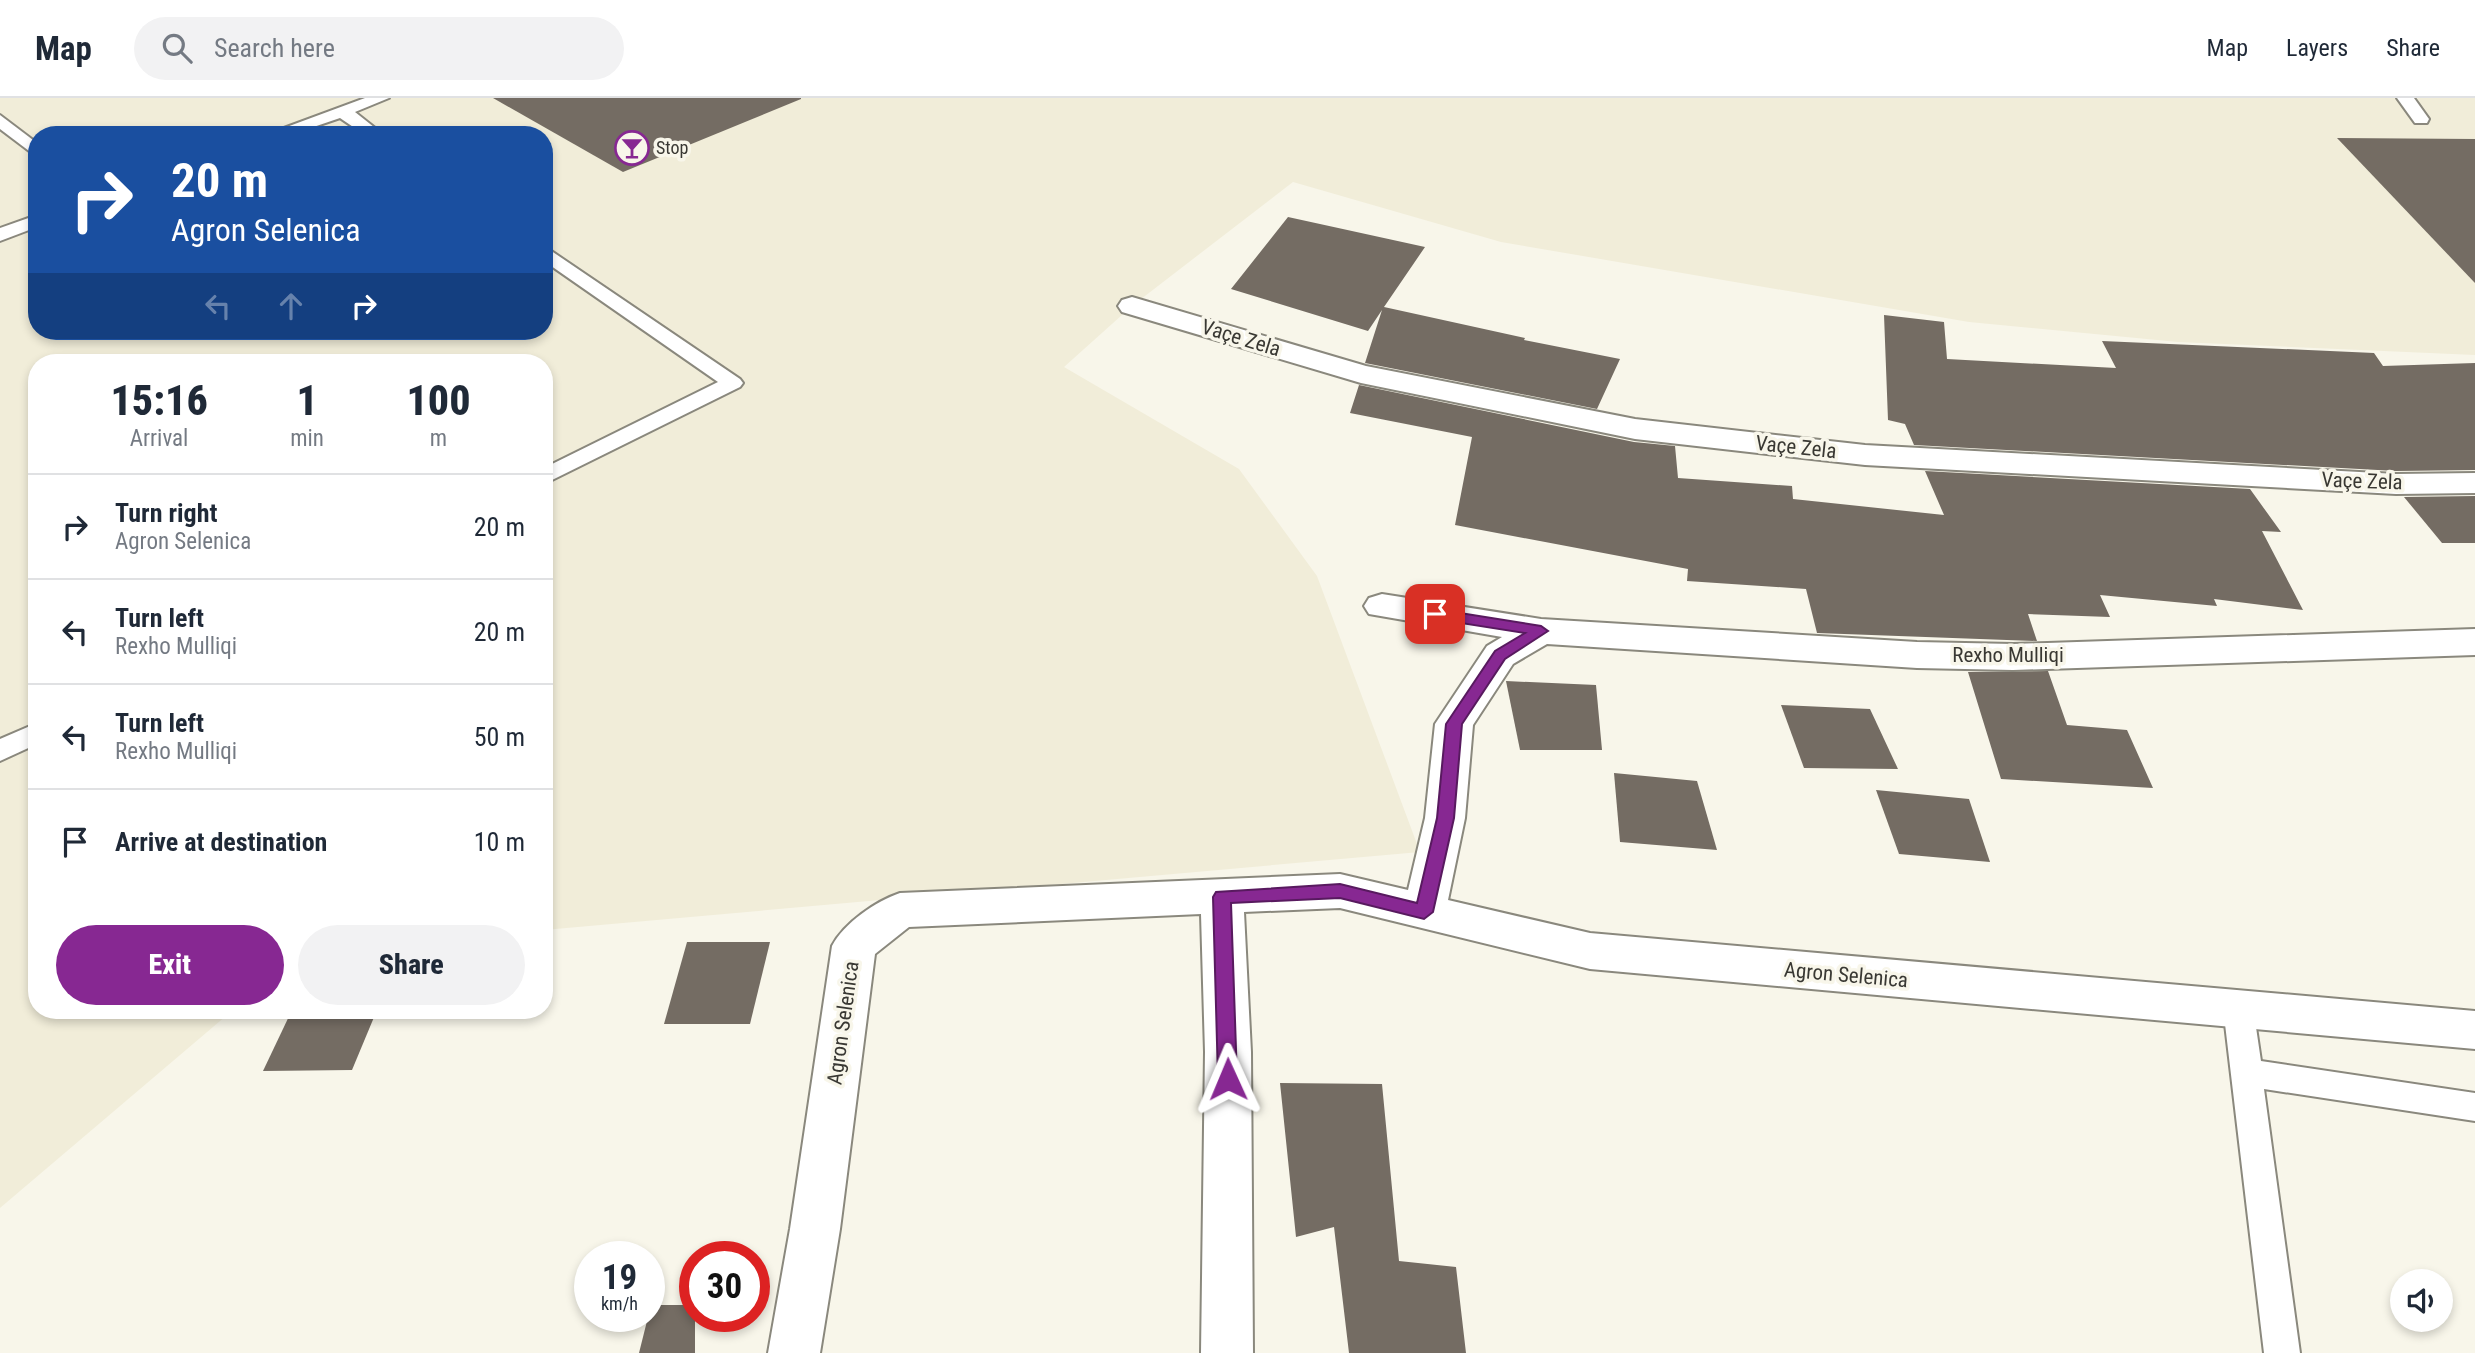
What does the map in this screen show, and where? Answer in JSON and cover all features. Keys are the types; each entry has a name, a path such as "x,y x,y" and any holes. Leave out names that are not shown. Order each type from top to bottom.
{"street":[{"name":"Vaçe Zela","path":"1132,306 1361,374 1635,429 1865,455 2396,484 2475,482"},
{"name":"Rexho Mulliqi","path":"1382,606 1541,631 1917,655 2013,657 2475,642"},
{"path":"1424,912 1445,818 1454,724 1500,655 1541,631"},
{"name":"Agron Selenica","path":"794,1353 816,1229 854,946 900,910 1340,891 1590,951 2475,1030"},
{"path":"1222,897 1228,1052 1227,1353"}],"lane":[{"path":"299,126 381,98"},
{"path":"2405,98 2421,119"},
{"path":"342,111 363,126"},
{"path":"0,120 28,144"},
{"path":"0,235 28,224"},
{"path":"553,257 733,383 553,473"},
{"path":"0,751 28,737"},
{"path":"2238,1007 2282,1353"},
{"path":"2247,1073 2475,1107"}],"shaded area":[{"path":"0,98 2475,98 2475,355 2178,342 1969,322 1501,242 1293,182 1132,306 1064,367 1239,469 1317,576 1420,852 553,929 553,354 28,354 28,1019 222,1019 0,1208"}],"building":[{"name":"Stop","path":"493,98 801,98 623,172 553,132 553,126 542,126"},
{"path":"2337,138 2475,139 2475,283"},
{"path":"1288,217 1425,247 1384,307 1525,338 1524,340 1620,359 1597,409 1365,363 1382,310 1368,331 1231,289"},
{"path":"1884,315 1944,322 1947,359 2116,368 2102,341 2374,353 2383,366 2475,363 2475,470 2396,471 1914,445 1905,424 1888,420"},
{"path":"1359,385 1634,442 1675,446 1678,478 1792,486 1793,499 1944,515 1925,471 2250,489 2281,532 2262,531 2303,610 2214,599 2217,606 2100,595 2110,617 2028,614 2037,641 1817,633 1806,589 1687,581 1688,569 1455,525 1472,437 1350,413"},
{"path":"2475,496 2475,543 2442,543 2404,497"},
{"path":"2048,671 2067,725 2127,730 2153,788 2001,779 1968,672"},
{"path":"1506,681 1596,685 1602,750 1520,750"},
{"path":"1781,705 1870,709 1898,769 1804,768"},
{"path":"1614,773 1697,781 1717,850 1620,842"},
{"path":"1876,790 1969,799 1990,862 1899,854"},
{"path":"687,942 770,942 750,1024 664,1024"},
{"path":"288,1019 373,1019 352,1070 263,1071"},
{"path":"1280,1083 1382,1084 1399,1261 1456,1267 1466,1353 1349,1353 1334,1227 1296,1237"},
{"path":"665,1305 679,1305 679,1332 695,1332 695,1353 639,1353 644,1332 665,1332"}],"place":[{"name":"Stop","path":"632,148"}],"route":[{"path":"1228,1079 1222,897 1340,891 1424,912 1445,818 1454,724 1500,655 1541,631 1435,614"}]}
